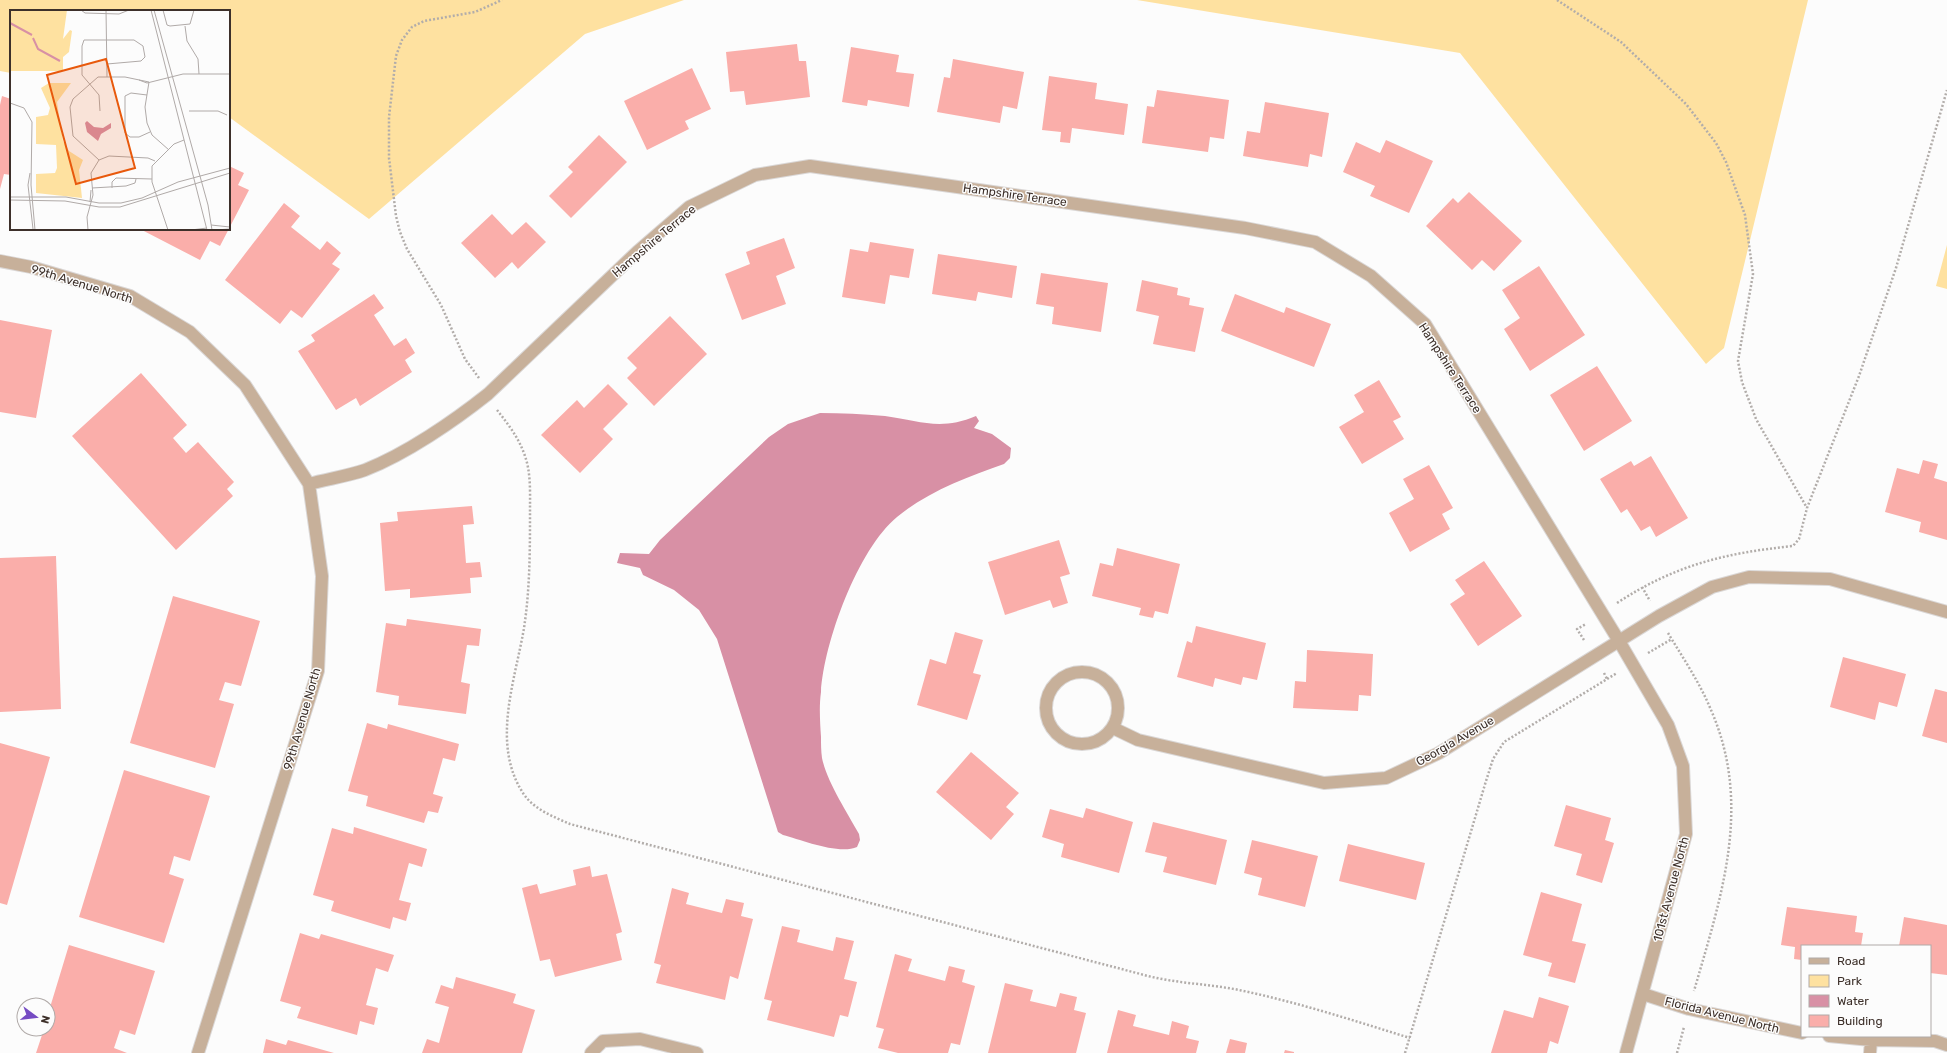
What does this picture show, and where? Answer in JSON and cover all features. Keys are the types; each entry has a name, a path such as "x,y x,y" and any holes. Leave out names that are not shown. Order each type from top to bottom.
{"street":[{"name":"Hampshire Terrace","path":"309,484 365,470 406,449 466,411 488,394 637,252 690,207 756,175 810,166 1245,228 1315,242 1371,276 1425,324 1619,641"},
{"name":"99th Avenue North","path":"0,262 31,267 130,296 190,332 246,385 309,484 322,576 318,671 198,1053"},
{"name":"Georgia Avenue","path":"1113,728 1138,740 1324,783 1386,778 1439,753 1619,641 1712,587 1749,577 1830,579 1947,612"},
{"name":"101st Avenue North","path":"1619,641 1668,725 1683,766 1686,834 1626,1053"},
{"path":"1086,672 1098,675 1108,682 1115,692 1118,704 1118,716 1113,728 1105,736 1095,742 1084,744 1072,743 1062,738 1053,730 1048,720 1046,708 1048,697 1053,686 1063,678 1074,673 1086,672"},
{"name":"Florida Avenue North","path":"1643,994 1689,1008 1801,1033"},
{"path":"1840,1037 1871,1040 1934,1041 1947,1045"},
{"path":"591,1053 603,1041 640,1039 697,1053"},
{"path":"1870,1053 1871,1040"}],"path":[{"path":"479,377 465,359 441,304 407,249 400,232 396,216 389,158 389,117 396,56 402,40 412,27 424,21 475,12 502,0"},
{"path":"1557,0 1621,42 1681,99 1701,121 1716,143 1726,162 1745,215 1753,274 1738,361 1742,382 1756,419 1807,508"},
{"path":"1618,602 1642,587 1705,560 1736,553 1793,546 1799,539 1807,508 1859,376 1896,268 1947,90"},
{"path":"495,407 519,441 526,457 528,471 530,534 527,600 507,723 507,745 515,779 523,795 550,816 570,824 1148,976 1173,982 1233,989 1276,998 1338,1015 1410,1038"},
{"path":"1672,639 1711,709 1724,744 1731,793 1731,834 1724,885 1694,989"},
{"path":"1405,1053 1488,774 1497,751 1504,742 1519,732 1607,679"},
{"path":"1677,1053 1682,1034"}],"green space":[{"path":"0,0 684,0 585,34 369,219 230,118 230,10 10,10 10,73 0,71"},
{"path":"1137,0 1808,0 1724,348 1706,364 1460,53"},
{"path":"1947,245 1947,289 1936,286"}],"water":[{"path":"820,413 885,416 930,424 952,423 976,416 979,421 974,428 992,434 1011,448 1010,458 1004,464 948,486 921,500 897,517 883,532 869,551 846,598 836,623 829,648 820,697 820,714 821,753 828,777 859,834 860,840 857,847 849,849 820,846 783,835 778,832 717,639 699,610 674,590 643,575 640,568 617,563 620,553 649,554 660,540 769,437 788,424"}],"building":[{"path":"797,44 799,61 806,61 810,97 746,105 744,91 730,92 726,52"},
{"path":"851,47 899,55 896,72 914,74 909,107 868,100 867,106 842,102"},
{"path":"953,59 1024,72 1017,109 1003,106 1000,123 937,112 944,77 950,78"},
{"path":"692,68 711,109 685,121 689,129 647,150 624,101"},
{"path":"1049,76 1097,83 1095,99 1128,104 1124,135 1072,128 1070,143 1060,142 1061,132 1042,130"},
{"path":"1157,90 1229,100 1224,139 1210,137 1208,152 1142,143 1147,106 1154,107"},
{"path":"2,96 10,99 10,175 4,174 0,189 0,105"},
{"path":"1265,102 1329,113 1322,157 1310,154 1308,167 1243,156 1247,131 1260,133"},
{"path":"599,135 627,162 571,218 549,196 573,172 568,167"},
{"path":"1386,140 1433,161 1409,213 1370,196 1375,186 1343,172 1356,142 1380,153"},
{"path":"230,166 244,173 238,185 249,190 230,227"},
{"path":"1469,192 1522,241 1494,271 1482,260 1472,270 1426,226 1453,198 1458,203"},
{"path":"284,203 300,216 291,227 320,250 327,241 341,253 332,264 340,269 302,318 291,310 280,324 225,280"},
{"path":"492,214 512,235 526,222 546,242 518,269 512,262 495,278 461,243"},
{"path":"142,230 228,230 220,246 210,241 200,260"},
{"path":"784,238 795,268 776,276 786,304 742,320 725,274 750,264 746,252"},
{"path":"870,242 914,249 909,278 890,275 885,304 842,297 850,249 868,252"},
{"path":"938,254 1017,266 1012,298 978,292 976,301 932,294"},
{"path":"1539,266 1585,335 1530,371 1504,329 1520,318 1502,290"},
{"path":"1041,273 1108,283 1101,332 1052,324 1054,307 1036,304"},
{"path":"1142,280 1178,288 1177,295 1190,298 1189,305 1204,308 1195,352 1153,344 1159,316 1136,311"},
{"path":"374,294 384,308 374,315 394,346 406,338 415,353 405,360 412,372 360,406 356,398 336,410 298,351 315,341 311,335"},
{"path":"1235,294 1284,313 1286,307 1331,324 1314,367 1221,331"},
{"path":"670,316 707,354 654,406 627,378 637,368 627,358"},
{"path":"0,320 52,330 36,418 0,412"},
{"path":"1597,366 1632,421 1584,451 1550,395"},
{"path":"141,373 187,425 173,438 186,453 198,442 234,482 227,489 233,496 176,550 72,436"},
{"path":"1379,380 1401,417 1393,421 1404,439 1362,464 1339,427 1364,412 1354,395"},
{"path":"608,384 628,404 603,429 613,439 580,473 541,435 577,400 584,408"},
{"path":"1651,456 1688,518 1656,537 1650,526 1641,531 1627,509 1621,513 1600,479 1631,461 1634,466"},
{"path":"1923,460 1938,464 1934,478 1947,482 1947,540 1919,532 1921,522 1885,512 1897,468 1919,474"},
{"path":"1429,465 1453,508 1442,514 1450,529 1410,552 1389,513 1414,499 1403,479"},
{"path":"472,506 474,524 463,525 466,563 480,562 482,577 470,578 471,593 410,598 410,589 385,591 380,523 398,521 397,512"},
{"path":"1059,540 1070,574 1060,577 1068,603 1053,608 1050,600 1005,615 988,562"},
{"path":"1117,548 1180,564 1168,614 1155,611 1153,618 1139,615 1141,608 1092,596 1100,563 1113,566"},
{"path":"56,556 61,709 0,712 0,558"},
{"path":"1484,561 1522,616 1478,646 1450,604 1465,594 1455,580"},
{"path":"173,596 260,621 241,686 225,682 219,700 234,704 215,768 130,743"},
{"path":"407,619 481,629 479,646 467,645 461,682 470,684 466,714 398,705 399,696 376,692 386,623 406,626"},
{"path":"1196,626 1266,643 1257,680 1243,677 1241,685 1215,678 1213,687 1177,677 1187,641 1192,643"},
{"path":"955,632 983,640 973,673 981,675 967,720 917,705 930,659 946,664"},
{"path":"1307,650 1373,654 1371,696 1359,695 1358,711 1293,708 1295,681 1306,682"},
{"path":"1843,657 1906,674 1897,707 1879,702 1875,720 1830,707"},
{"path":"1935,689 1947,692 1947,743 1922,736"},
{"path":"367,723 387,729 388,724 459,744 455,761 443,758 433,794 443,797 438,813 428,811 424,823 366,806 368,796 348,791"},
{"path":"0,743 50,757 7,905 0,903"},
{"path":"971,752 1019,793 1006,807 1014,814 991,840 936,792"},
{"path":"124,770 210,796 190,861 174,856 169,874 184,879 164,943 79,917"},
{"path":"1566,805 1611,818 1605,840 1614,843 1602,883 1576,875 1582,854 1554,846"},
{"path":"1086,808 1133,822 1119,873 1061,857 1064,844 1042,837 1050,809 1083,818"},
{"path":"1153,822 1227,840 1216,885 1163,872 1167,857 1145,852"},
{"path":"354,827 427,849 422,867 409,863 399,900 411,903 406,921 393,917 390,929 331,911 334,901 313,895 332,828 353,834"},
{"path":"1252,840 1318,856 1305,907 1258,895 1262,878 1244,873"},
{"path":"1348,844 1425,863 1416,900 1339,881"},
{"path":"590,866 592,877 607,874 622,932 616,934 622,960 555,977 550,959 540,961 522,888 537,884 540,894 576,885 573,870"},
{"path":"672,888 689,893 686,904 722,913 726,899 744,903 741,916 753,919 738,979 730,976 725,1000 656,983 661,965 654,963"},
{"path":"1541,892 1582,904 1572,941 1586,944 1575,983 1548,976 1552,963 1523,955"},
{"path":"1787,907 1857,916 1855,932 1863,933 1861,945 1801,945 1801,960 1794,959 1795,947 1781,945"},
{"path":"1904,917 1947,925 1947,975 1931,973 1931,945 1899,945"},
{"path":"782,926 800,930 797,942 833,951 836,937 854,941 844,979 857,982 848,1017 840,1015 834,1037 767,1020 772,1001 764,999"},
{"path":"300,933 319,939 321,934 394,955 388,972 376,968 366,1005 378,1008 374,1025 360,1021 357,1035 297,1018 301,1007 280,1001"},
{"path":"69,945 155,971 135,1035 120,1030 114,1048 127,1053 36,1053 41,1037 56,1037 56,997 53,997"},
{"path":"895,954 912,959 908,971 945,981 949,966 965,970 962,982 975,986 960,1045 951,1043 948,1053 898,1053 878,1048 884,1029 876,1027"},
{"path":"456,977 516,994 513,1003 535,1010 522,1053 422,1053 427,1039 439,1043 449,1007 435,1003 441,985 453,989"},
{"path":"1005,983 1033,990 1030,1001 1056,1007 1060,993 1077,997 1074,1010 1086,1013 1076,1053 988,1053"},
{"path":"1539,997 1569,1006 1558,1044 1550,1041 1547,1053 1491,1053 1504,1010 1533,1018"},
{"path":"1118,1010 1136,1015 1133,1026 1169,1035 1172,1021 1189,1026 1186,1038 1199,1041 1196,1053 1107,1053"},
{"path":"266,1039 286,1045 288,1040 334,1053 263,1053"},
{"path":"1230,1039 1247,1043 1245,1053 1226,1053"},
{"path":"1285,1050 1294,1052 1294,1053 1284,1053"}]}
